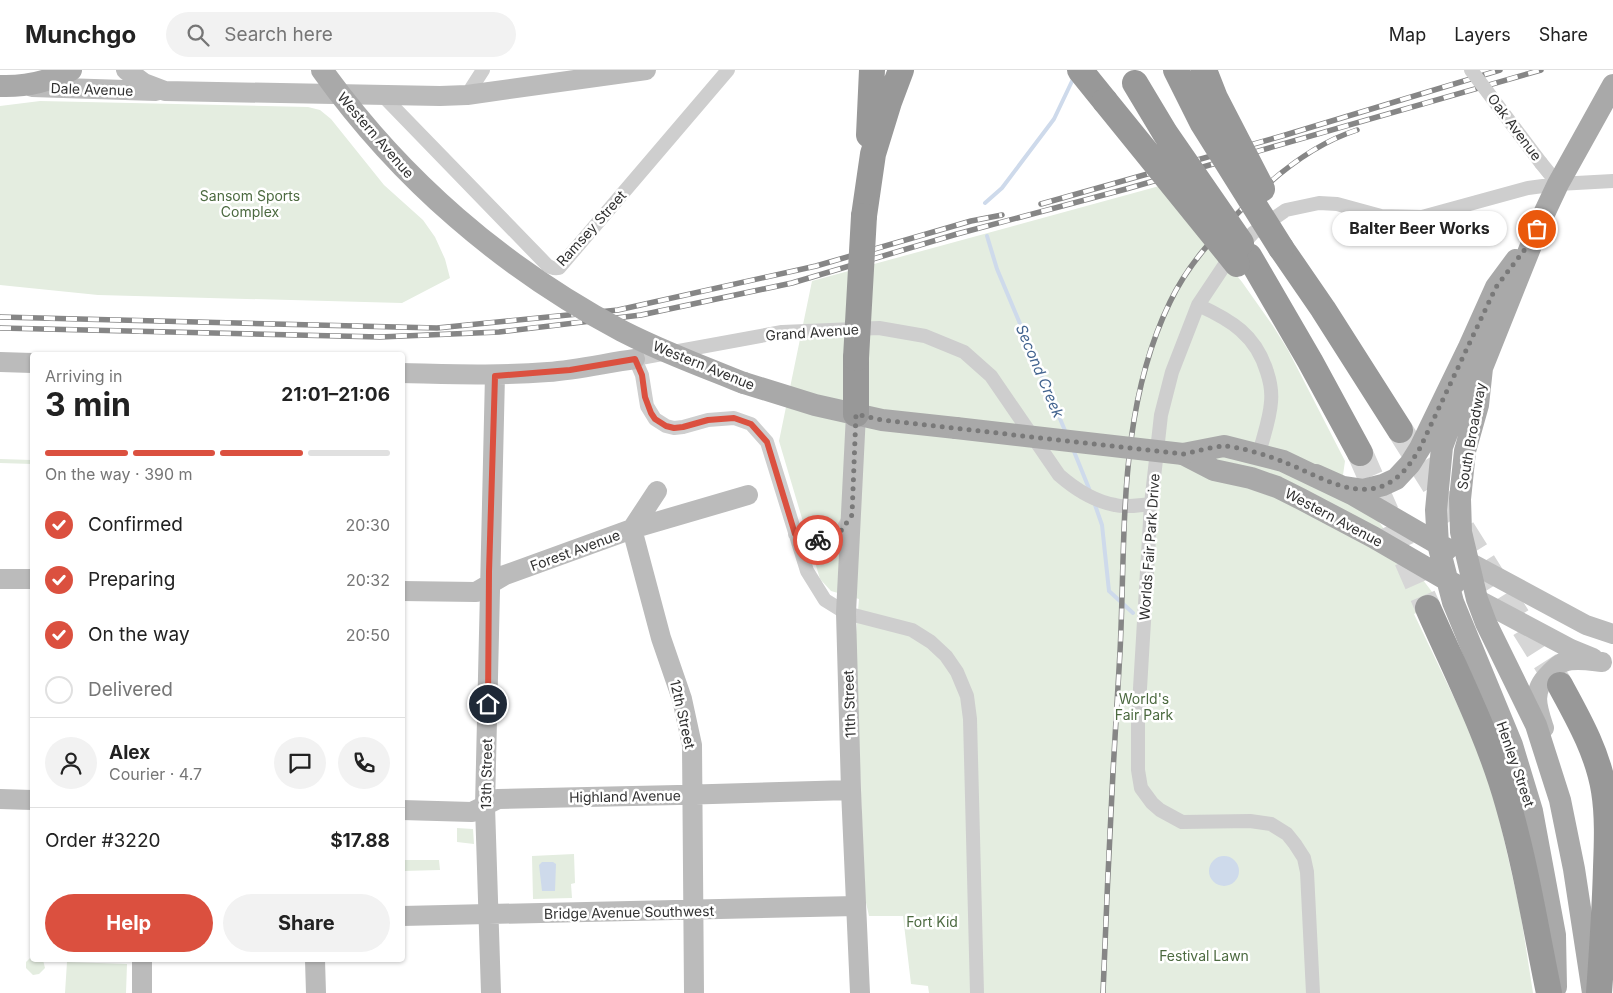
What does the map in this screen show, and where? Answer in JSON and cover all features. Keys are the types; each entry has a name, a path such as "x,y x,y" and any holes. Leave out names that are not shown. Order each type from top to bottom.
{"highway":[{"path":"856,414 856,358 872,70"},
{"path":"864,216 873,154 901,70"},
{"path":"1080,70 1243,260"},
{"path":"1127,70 1243,260 1310,361 1360,453"},
{"path":"1176,70 1202,122 1285,245 1323,309 1400,430"},
{"path":"1204,70 1215,98 1285,245"},
{"path":"1428,608 1488,745 1508,803 1523,863 1549,993"},
{"path":"1560,685 1582,726 1596,762 1604,790 1607,823 1605,912 1599,993"}],"main road":[{"name":"Dale Avenue","path":"10,86 55,78 71,70"},
{"name":"Western Avenue","path":"322,70 374,137 444,207 503,256 553,290 623,331 697,364 744,383 814,405 882,420 1183,454 1224,446 1258,454 1283,461 1316,475 1469,562"},
{"name":"South Broadway","path":"1438,544 1436,510 1442,447 1460,398 1482,368 1532,240 1564,175 1613,85"},
{"path":"1316,475 1343,487 1363,490 1383,485 1396,479 1410,464 1420,448 1465,356 1496,287 1532,240"},
{"name":"South Broadway","path":"1469,562 1461,532 1460,499 1465,451 1478,405 1482,368"},
{"name":"Western Avenue","path":"1183,454 1214,470 1251,478 1301,498 1373,537 1477,599"},
{"path":"1251,478 1258,454"},
{"name":"Henley Street","path":"1438,544 1453,602 1512,745 1532,811 1554,935 1556,993"},
{"path":"1469,562 1477,599 1486,623 1536,725 1560,800 1574,869 1592,993"}],"street":[{"path":"126,70 144,83 165,91"},
{"path":"467,95 483,70"},
{"name":"Dale Avenue","path":"10,86 383,96 467,95 646,70"},
{"name":"Ramsey Street","path":"383,96 547,265 556,269 559,268 728,70"},
{"name":"Oak Avenue","path":"1472,70 1541,163 1564,175"},
{"name":"Worlds Fair Park Drive","path":"1313,993 1307,872 1304,858 1287,834 1271,824 1250,821 1182,822 1160,810 1149,801 1142,788 1138,770 1138,722 1151,504 1161,415 1172,372 1198,305 1226,263 1253,233 1286,210 1319,203 1337,204 1381,216 1422,217 1528,188 1564,175 1613,181"},
{"path":"1198,305 1239,328 1252,341 1264,360 1271,387 1272,402 1258,454"},
{"name":"Grand Avenue","path":"405,373 495,376 570,370 782,332 879,328 925,336 964,352 991,376 1059,475 1073,488 1115,506 1151,504"},
{"path":"635,359 642,375 645,397 651,413 655,419 666,426 674,428 683,427 708,420 734,418 751,424 767,442 807,571 825,600 846,613 912,630 931,642 946,656 957,672 967,696 970,719 977,993"},
{"path":"0,362 30,363"},
{"name":"13th Street","path":"491,993 485,806 495,376"},
{"name":"11th Street","path":"856,414 846,613 851,790 860,993"},
{"path":"632,529 660,486"},
{"name":"Forest Avenue","path":"405,591 476,592 505,575 632,529 748,495"},
{"path":"795,534 811,540 832,539 838,535 852,515"},
{"name":"12th Street","path":"632,529 662,638 682,699 692,745 694,993"},
{"path":"1469,562 1586,625 1613,634"},
{"path":"0,578 30,579"},
{"path":"1477,599 1571,649 1608,664"},
{"path":"1568,840 1570,804 1538,709 1536,696 1541,682 1557,666 1564,662 1608,664"},
{"name":"Highland Avenue","path":"405,810 472,812 498,799 851,790"},
{"path":"0,799 30,800"},
{"name":"Bridge Avenue Southwest","path":"405,916 856,906"},
{"path":"142,962 142,993"},
{"path":"315,962 316,993"}],"green space":[{"name":"Sansom Sports Complex","path":"40,101 308,107 320,110 331,119 384,185 423,220 435,237 445,259 450,278 402,303 98,295 0,285 0,106"},
{"name":"World's Fair Park","path":"1163,185 1242,282 1273,326 1288,350 1345,461 1343,475 1439,601 1439,603 1414,614 1488,769 1520,910 1533,993 929,993 928,986 911,984 903,916 869,916 865,898 855,646 859,599 831,591 820,579 779,441 812,281"},
{"path":"0,459 30,460 30,464 0,463"},
{"path":"457,828 473,829 474,844 457,842"},
{"path":"574,854 575,883 571,884 572,898 533,899 532,856"},
{"path":"405,860 439,860 440,870 405,871"},
{"path":"30,958 30,962 44,962 45,968 39,974 33,975 26,968 26,962"},
{"path":"67,962 127,964 126,993 65,993"}],"water":[{"path":"1224,856 1235,860 1239,871 1235,882 1224,886 1213,882 1209,871 1213,860"},
{"path":"542,862 553,862 556,864 555,891 542,891 539,865"}],"waterway":[{"name":"Second Creek","path":"985,203 1002,188 1054,119 1074,77"},
{"name":"Second Creek","path":"987,236 997,269 1066,433"},
{"name":"Second Creek","path":"1073,449 1090,491"},
{"name":"Second Creek","path":"1094,502 1102,525 1109,591 1133,613"}],"tunnel":[{"path":"1400,430 1560,685"},
{"path":"1360,453 1428,608"}],"railway":[{"path":"1041,204 1282,136 1500,70"},
{"path":"0,328 380,337 499,332 641,315 792,283 957,234 1126,189 1541,70"},
{"path":"1103,993 1127,474 1132,430 1141,386 1153,344 1170,302 1184,276 1222,229 1268,184 1296,162 1325,143 1357,130"},
{"path":"0,317 437,328 618,310 816,266 971,221 1002,215"}],"way so far":[{"path":"818,540 832,539 838,535 852,515 856,414 882,420 1183,454 1224,446 1283,461 1343,487 1363,490 1383,485 1396,479 1410,464 1420,448 1496,287 1532,240 1537,229"}],"place":[{"name":"Balter Beer Works","path":"1537,229"}],"route":[{"path":"488,704 489,572 495,376 570,370 635,359 642,375 647,406 655,419 660,423 674,428 708,420 734,418 751,424 767,442 795,534 811,540 818,540"}],"park label":[{"name":"Fort Kid","path":"932,921"},
{"name":"Festival Lawn","path":"1204,955"}]}
